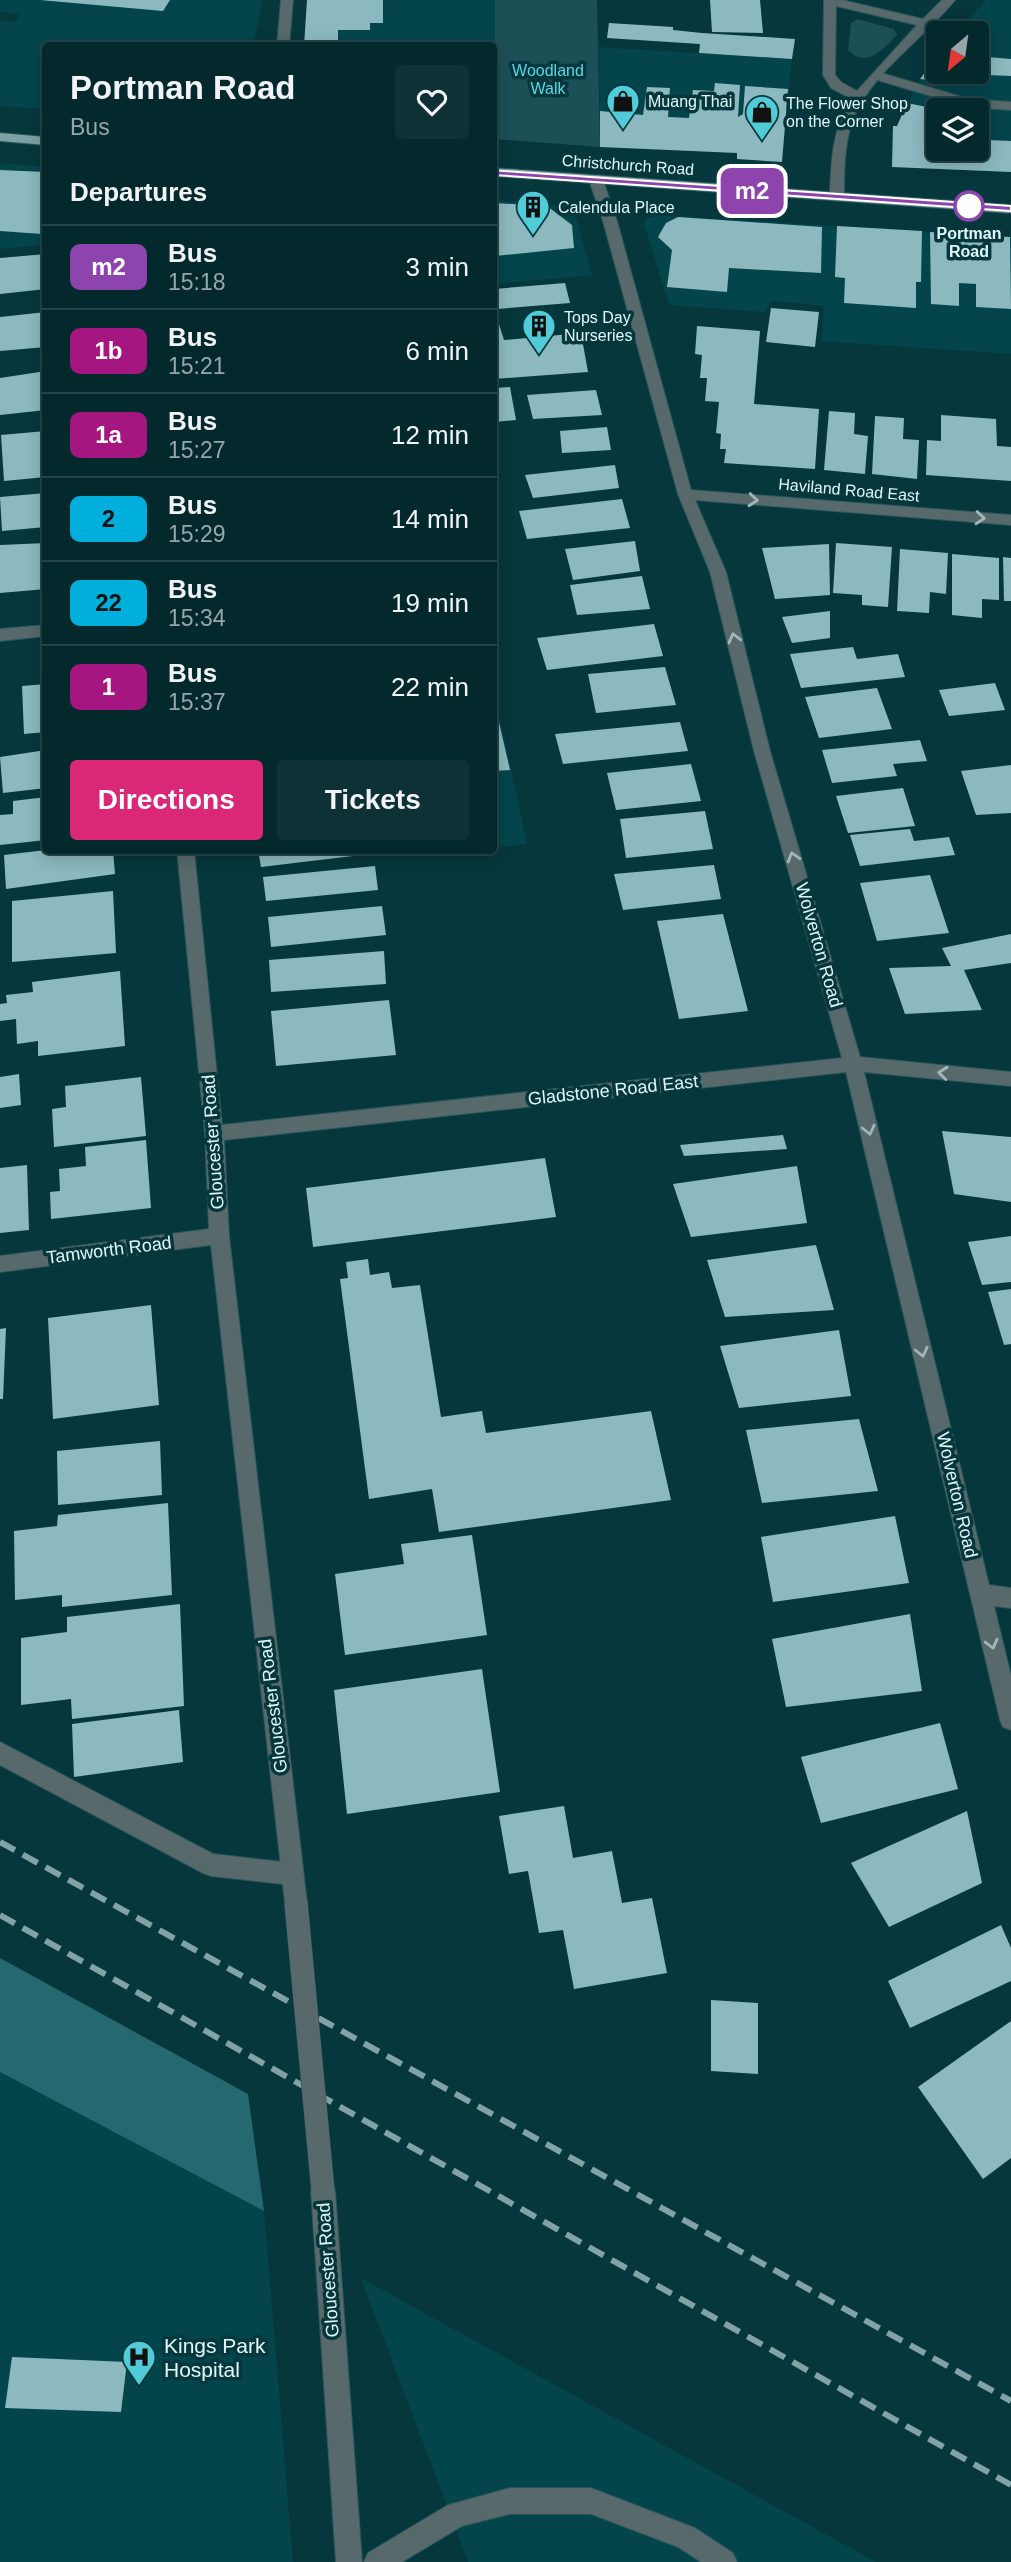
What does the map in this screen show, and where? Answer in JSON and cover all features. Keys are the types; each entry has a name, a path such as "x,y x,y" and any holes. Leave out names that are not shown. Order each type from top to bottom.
{"main road":[{"path":"0,137 42,141"},
{"name":"Christchurch Road","path":"497,172 1011,208"}],"street":[{"path":"283,42 287,0"},
{"path":"860,98 836,85 829,75 831,0 925,23"},
{"path":"837,197 837,173 846,121 878,76 949,0"},
{"path":"878,76 968,103 1011,106"},
{"name":"Wolverton Road","path":"596,180 610,220 685,494 718,572 762,751 853,1064 1011,1720"},
{"name":"Haviland Road East","path":"685,494 1011,520"},
{"path":"0,635 42,630"},
{"name":"Gloucester Road","path":"185,854 214,1133 219,1236 296,1903 323,2191 349,2562"},
{"name":"Gladstone Road East","path":"214,1133 853,1064 1011,1079"},
{"name":"Tamworth Road","path":"0,1264 219,1236"},
{"path":"980,1594 1011,1598"},
{"path":"0,1753 211,1865 292,1874"},
{"path":"377,2562 457,2514 510,2501 592,2501 686,2537 724,2562"}],"shaded area":[{"path":"0,0 262,0 255,42 42,42 42,109 0,106 0,21 15,22 20,14 0,12"},
{"path":"307,0 495,0 495,42 304,42"},
{"path":"986,0 1011,0 1011,172 892,167 893,126 897,126 926,71 926,84 989,84 989,21 966,21"},
{"path":"599,47 792,59 782,162 737,159 736,153 600,147"},
{"path":"0,163 42,167 42,245 0,249"},
{"path":"497,200 567,206 576,218 592,275 497,284"},
{"path":"656,215 1011,237 1011,354 822,341 824,306 772,301 765,312 669,305 644,224 646,219"},
{"path":"497,705 527,844 497,848"},
{"path":"0,1958 248,2094 264,2211 0,2072"},
{"name":"Kings Park Hospital","path":"0,2072 264,2211 293,2562 0,2562"},
{"path":"361,2278 876,2562 468,2562"}],"green space":[{"name":"Woodland Walk","path":"495,0 597,0 600,147 497,139"},
{"path":"858,19 894,29 897,35 874,55 862,58 855,56 848,50 851,23"}],"building":[{"path":"40,0 170,0 163,11"},
{"path":"307,0 383,0 383,23 370,23 370,30 338,30 338,42 304,42"},
{"path":"710,0 760,0 763,33 712,32"},
{"path":"609,23 795,39 792,59 699,53 700,44 607,38"},
{"path":"989,57 1011,59 1011,76 989,75"},
{"path":"715,83 740,85 738,117 743,114 745,86 788,89 782,162 737,159 737,153 600,147 600,111 643,115 647,87 670,88 668,117 689,118 693,90 714,91"},
{"path":"907,103 926,107 926,161 989,161 989,140 1011,141 1011,172 892,167 893,126 897,126"},
{"path":"0,170 42,172 42,234 0,231"},
{"name":"Calendula Place","path":"497,203 547,206 572,225 574,248 497,256"},
{"path":"678,217 822,227 821,273 729,268 727,292 667,287 672,250 658,237 666,223"},
{"path":"837,226 922,231 921,282 916,282 916,308 844,303 845,278 835,277"},
{"path":"930,232 1010,237 1011,309 976,307 976,284 959,283 959,306 931,304"},
{"path":"42,254 42,289 0,294 0,258"},
{"path":"565,283 570,303 497,309 497,289"},
{"path":"771,308 819,312 815,347 766,342"},
{"path":"42,312 42,347 0,351 0,317"},
{"name":"Tops Day Nurseries","path":"497,318 504,340 581,333 588,372 497,379"},
{"path":"697,326 760,331 754,404 819,409 815,469 724,463 726,449 720,449 721,434 716,433 719,402 705,401 707,378 700,378 702,355 695,354"},
{"path":"42,372 42,410 0,415 0,378"},
{"path":"510,387 516,420 497,422 497,388"},
{"path":"596,390 602,415 533,419 527,395"},
{"path":"829,411 855,413 854,434 868,436 865,474 824,470"},
{"path":"941,415 996,419 997,446 1011,447 1011,481 926,475 927,440 941,441"},
{"path":"875,416 904,418 903,439 919,440 917,479 872,474"},
{"path":"607,427 611,450 562,453 560,431"},
{"path":"42,431 42,477 4,481 1,435"},
{"path":"615,465 619,488 533,498 525,475"},
{"path":"42,493 42,527 2,531 0,497"},
{"path":"622,499 630,528 527,539 519,511"},
{"path":"635,541 640,571 573,580 565,549"},
{"path":"42,543 42,589 0,593 0,545"},
{"path":"836,543 892,547 888,607 862,605 862,595 833,593"},
{"path":"829,544 830,595 775,599 762,548"},
{"path":"900,549 948,553 946,594 930,592 929,613 897,611"},
{"path":"952,554 999,558 999,600 982,599 982,618 952,615"},
{"path":"1003,557 1011,558 1011,601 1004,601"},
{"path":"642,576 650,609 577,615 570,585"},
{"path":"830,611 830,638 792,643 782,617"},
{"path":"654,624 663,656 547,670 537,638"},
{"path":"853,647 857,659 898,654 905,677 801,688 790,654"},
{"path":"665,667 676,705 596,713 588,674"},
{"path":"995,683 1005,710 949,716 939,690"},
{"path":"42,684 42,732 24,734 22,686"},
{"path":"877,688 892,729 819,738 805,697"},
{"path":"497,714 510,770 497,771"},
{"path":"680,722 688,751 563,764 555,734"},
{"path":"920,740 927,761 893,764 897,776 832,783 822,750"},
{"path":"42,751 42,788 3,793 0,757"},
{"path":"691,764 701,801 616,810 607,773"},
{"path":"1011,765 1011,813 976,815 961,771"},
{"path":"903,788 915,826 848,833 836,796"},
{"path":"42,797 42,840 0,845 0,815 13,814 13,801"},
{"path":"705,811 713,849 626,858 620,819"},
{"path":"910,829 914,841 949,837 955,855 860,866 850,835"},
{"path":"42,850 42,854 113,854 115,874 6,889 4,855"},
{"path":"259,854 370,854 261,867"},
{"path":"714,865 721,899 623,910 614,874"},
{"path":"375,866 378,890 266,901 263,877"},
{"path":"930,875 949,933 877,941 860,883"},
{"path":"113,891 116,953 12,962 12,901"},
{"path":"382,906 386,935 271,947 268,917"},
{"path":"723,914 748,1011 679,1019 657,921"},
{"path":"1011,934 1011,963 964,970 982,1010 905,1014 889,968 951,966 942,948"},
{"path":"384,951 386,984 271,992 269,960"},
{"path":"120,971 125,1046 38,1056 38,1041 17,1044 16,1019 0,1021 0,1004 7,1003 6,995 33,992 32,982"},
{"path":"389,1000 396,1055 276,1066 271,1011"},
{"path":"19,1074 21,1105 0,1108 0,1077"},
{"path":"141,1077 146,1136 54,1147 52,1109 66,1107 65,1086"},
{"path":"942,1131 1011,1137 1011,1202 954,1194"},
{"path":"783,1135 787,1149 684,1156 680,1145"},
{"path":"146,1140 151,1208 51,1219 50,1192 60,1191 59,1169 86,1166 85,1147"},
{"path":"545,1158 556,1217 313,1247 306,1188"},
{"path":"27,1165 29,1230 0,1233 0,1168"},
{"path":"797,1166 807,1223 691,1237 673,1184"},
{"path":"1011,1236 1011,1282 982,1285 968,1242"},
{"path":"816,1245 834,1310 725,1317 707,1260"},
{"path":"368,1259 370,1275 389,1272 392,1288 420,1285 441,1417 482,1411 486,1433 651,1411 671,1500 439,1532 432,1489 369,1499 340,1279 348,1278 346,1262"},
{"path":"1011,1289 1011,1344 1004,1345 988,1292"},
{"path":"151,1305 159,1405 53,1419 48,1318"},
{"path":"6,1328 3,1399 0,1399 0,1329"},
{"path":"839,1330 851,1396 739,1408 720,1346"},
{"path":"859,1419 878,1491 762,1503 746,1430"},
{"path":"160,1441 162,1495 58,1505 57,1451"},
{"path":"168,1503 172,1595 62,1607 62,1595 15,1600 14,1531 57,1526 58,1515"},
{"path":"895,1516 909,1583 773,1602 761,1537"},
{"path":"472,1535 487,1635 345,1655 335,1574 404,1564 401,1544"},
{"path":"180,1604 184,1706 72,1719 71,1699 21,1705 21,1638 67,1632 67,1617"},
{"path":"910,1614 922,1691 786,1707 772,1639"},
{"path":"482,1669 500,1792 347,1814 334,1690"},
{"path":"179,1710 183,1762 74,1777 72,1724"},
{"path":"940,1723 958,1789 821,1823 801,1757"},
{"path":"564,1806 573,1858 612,1851 622,1903 652,1898 667,1973 574,1989 563,1930 539,1933 528,1871 509,1874 499,1816"},
{"path":"967,1811 982,1883 889,1927 851,1863"},
{"path":"1001,1925 1011,1948 1011,1981 910,2028 888,1981"},
{"path":"711,2000 758,2003 758,2074 711,2071"},
{"path":"1011,2021 1011,2158 983,2179 918,2087"},
{"path":"12,2357 127,2362 121,2412 5,2408"}],"railway":[{"path":"0,1842 1011,2401"},
{"path":"0,1915 1011,2485"}],"bus line":[{"name":"m2","path":"497,172 1011,209"}],"place":[{"name":"Muang Thai","path":"623,131"},
{"name":"The Flower Shop on the Corner","path":"762,142"},
{"name":"Portman Road","path":"969,206"},
{"name":"Calendula Place","path":"533,237"},
{"name":"Tops Day Nurseries","path":"539,356"},
{"name":"Kings Park Hospital","path":"139,2387"}]}
